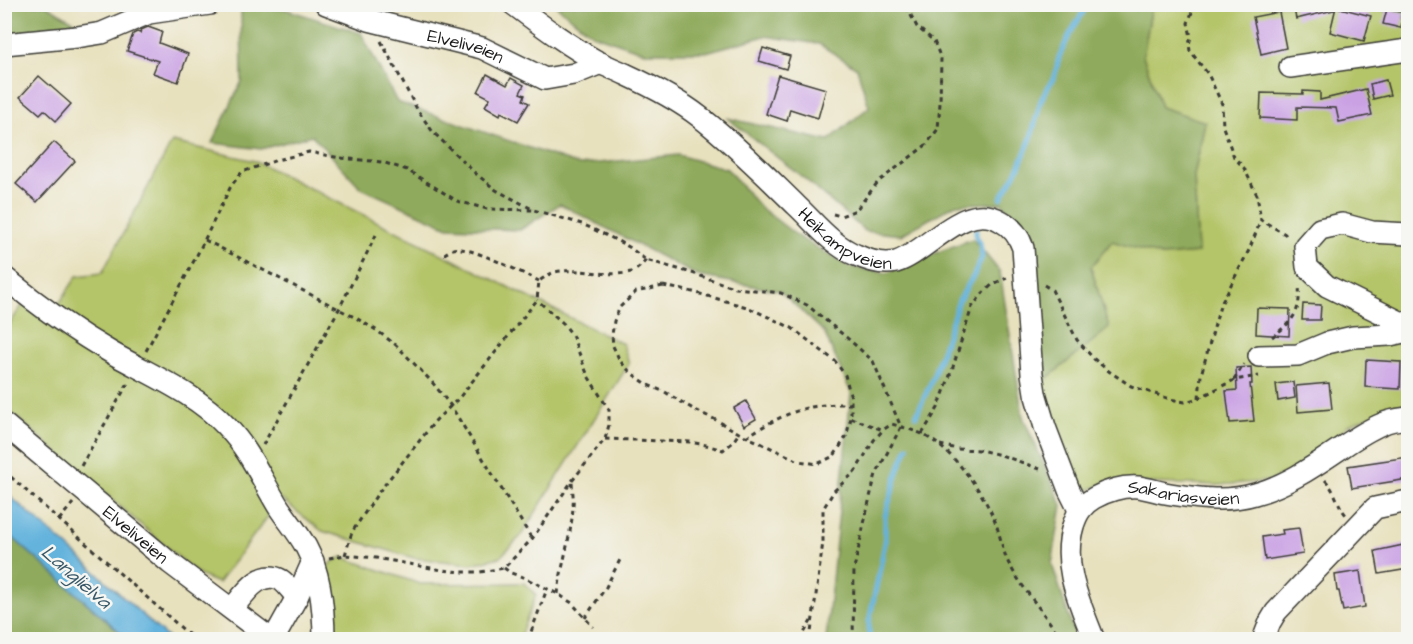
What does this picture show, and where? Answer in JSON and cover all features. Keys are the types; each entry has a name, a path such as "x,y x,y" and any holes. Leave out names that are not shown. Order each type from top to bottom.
{"street":[{"path":"4,44 102,33 149,13 210,4"},
{"name":"Elveliveien","path":"326,4 369,20 482,48 545,79 574,74 601,63"},
{"name":"Heikampveien","path":"513,4 564,41 601,63 673,98 701,117 830,239 853,254 876,262 895,262 916,252 967,218 989,216 1006,224 1017,235 1023,248 1033,382 1039,407 1064,478 1079,510"},
{"path":"1290,67 1408,50"},
{"path":"1408,234 1372,232 1342,225 1320,229 1305,246 1307,267 1327,286 1408,326"},
{"path":"4,277 75,331 167,382 211,412 237,437 313,561 320,588 324,639"},
{"path":"1258,352 1298,355 1327,343 1353,337 1390,335 1408,331"},
{"name":"Sakariasveien","path":"1079,510 1090,500 1118,488 1137,487 1219,500 1254,495 1288,481 1382,424 1408,418"},
{"name":"Elveliveien","path":"4,424 170,563 273,639"},
{"path":"1263,639 1276,612 1375,508 1408,501"},
{"path":"1079,510 1068,545 1070,571 1094,639"},
{"path":"273,639 297,597 313,561"},
{"path":"232,609 256,582 270,577 281,580 297,597"}],"path":[{"path":"830,214 841,216 856,210 878,182 926,145 938,129 941,58 934,41 917,27 905,4"},
{"path":"1195,4 1188,23 1191,37 1190,51 1208,74 1222,104 1223,127 1234,157 1244,168 1257,195 1261,220 1249,250 1220,306 1201,375 1199,398"},
{"path":"369,20 418,111 433,132 489,184 534,210 582,224 629,247 646,260 736,288 781,293 807,305 873,362 901,427"},
{"path":"73,481 138,366 231,186 242,172 309,152 382,162 407,170 457,201 487,209 534,210"},
{"path":"1261,220 1285,234 1289,245"},
{"path":"253,462 339,309 376,235"},
{"path":"205,240 339,309 376,330 396,345 432,382 451,406 532,538"},
{"path":"444,254 452,249 466,249 512,267 539,281"},
{"path":"539,281 553,272 632,272 646,260"},
{"path":"922,434 938,408 972,307 993,284 1006,278 1036,278 1052,290 1077,340 1094,359 1110,372 1131,386 1185,402 1199,398 1234,380 1258,352 1286,326 1294,317 1300,294 1299,276"},
{"path":"345,555 352,532 378,493 537,300 539,281"},
{"path":"663,286 747,307 792,328 835,361 845,375 852,397 851,404 851,418 846,437 834,456 817,464 799,461 746,437 650,386 631,373 620,362 613,346 614,321 620,307 636,292 663,286"},
{"path":"313,561 345,555 386,559 462,573 480,572 504,568 532,538 605,439 609,425 609,410 588,376 576,342 564,324 537,300"},
{"path":"746,437 769,422 795,411 817,406 851,404"},
{"path":"851,418 883,430"},
{"path":"810,639 823,542 823,509 834,491 855,472 874,440 892,424 922,434 939,445 961,466 992,514 1008,563 1062,639"},
{"path":"853,639 854,569 870,497 876,474 901,427"},
{"path":"605,439 690,442 723,450 739,433"},
{"path":"939,445 1001,455 1064,478"},
{"path":"1314,466 1330,485 1340,509 1355,528"},
{"path":"4,471 195,639"},
{"path":"558,594 573,506 572,481"},
{"path":"585,618 606,587 621,558"},
{"path":"504,568 572,603 593,627"},
{"path":"528,639 547,589"},
{"path":"800,639 812,619"}],"green space":[{"path":"4,5 46,5 89,30 5,38"},
{"path":"555,5 1152,5 1143,56 1161,107 1205,122 1194,176 1198,253 1162,256 1112,241 1091,267 1109,328 1040,384 1022,224 1002,203 956,204 901,235 865,231 806,180 727,118 828,141 869,107 857,68 819,44 765,36 706,52 644,52 592,34"},
{"path":"1152,5 1368,5 1408,19 1408,406 1394,406 1348,425 1314,459 1271,481 1218,485 1108,482 1081,493 1040,384 1108,328 1091,267 1112,241 1162,256 1198,253 1194,176 1205,122 1161,107 1143,56"},
{"path":"1368,5 1408,5 1408,19"},
{"path":"241,9 285,9 361,33 397,102 579,165 678,155 727,169 760,207 800,238 850,267 887,273 973,239 1000,272 1023,417 1062,505 1052,564 1075,636 1073,640 826,639 851,393 824,332 780,291 698,276 560,204 520,230 448,227 361,188 312,135 261,149 212,143 242,81"},
{"path":"172,142 255,161 623,344 629,364 520,537 500,557 471,564 414,558 322,531 281,499 218,583 199,575 5,407 5,331 23,304 57,307 77,276 102,273"},
{"path":"5,531 128,639 5,639"},
{"path":"342,557 420,584 524,583 536,595 519,639 332,639 323,571 332,562"}],"water":[{"name":"Langlielva","path":"5,492 169,639 128,639 5,531"}],"building":[{"path":"1293,4 1333,4 1334,10 1296,19"},
{"path":"1336,7 1371,16 1364,41 1330,32"},
{"path":"1387,9 1404,13 1401,28 1383,24"},
{"path":"1279,12 1286,48 1261,54 1253,17"},
{"path":"148,27 162,32 159,43 188,54 178,82 153,73 158,61 127,51 133,34 140,33"},
{"path":"763,48 790,56 786,69 759,61"},
{"path":"487,74 507,85 511,78 524,85 520,93 525,95 523,100 529,103 518,121 501,112 500,115 485,106 490,98 478,92"},
{"path":"778,75 826,89 818,118 790,109 787,121 766,114"},
{"path":"39,76 71,104 56,121 44,110 40,114 20,97"},
{"path":"1386,80 1390,95 1373,99 1370,84"},
{"path":"1366,89 1372,115 1339,122 1336,108 1297,107 1297,120 1260,118 1261,93 1320,92 1320,100"},
{"path":"54,142 75,161 37,202 16,184"},
{"path":"1303,304 1321,305 1320,320 1302,320"},
{"path":"1257,308 1290,309 1289,336 1256,334"},
{"path":"1366,360 1401,362 1400,389 1365,387"},
{"path":"1251,367 1252,384 1250,384 1254,421 1230,423 1226,391 1237,390 1236,368"},
{"path":"1293,382 1295,398 1278,401 1276,384"},
{"path":"1329,383 1332,409 1298,412 1296,386"},
{"path":"746,401 756,419 744,426 734,408"},
{"path":"1408,457 1408,479 1352,488 1348,466"},
{"path":"1299,528 1303,554 1265,560 1262,537 1283,534 1282,530"},
{"path":"1408,544 1408,569 1379,574 1375,551"},
{"path":"1360,571 1365,607 1343,611 1335,575"}],"waterway":[{"path":"1001,198 1016,173 1031,138 1041,100 1055,75 1059,57 1088,4"},
{"path":"916,416 932,380 959,300 982,257 976,230"},
{"path":"869,640 869,622 885,543 885,516 908,447"}]}
